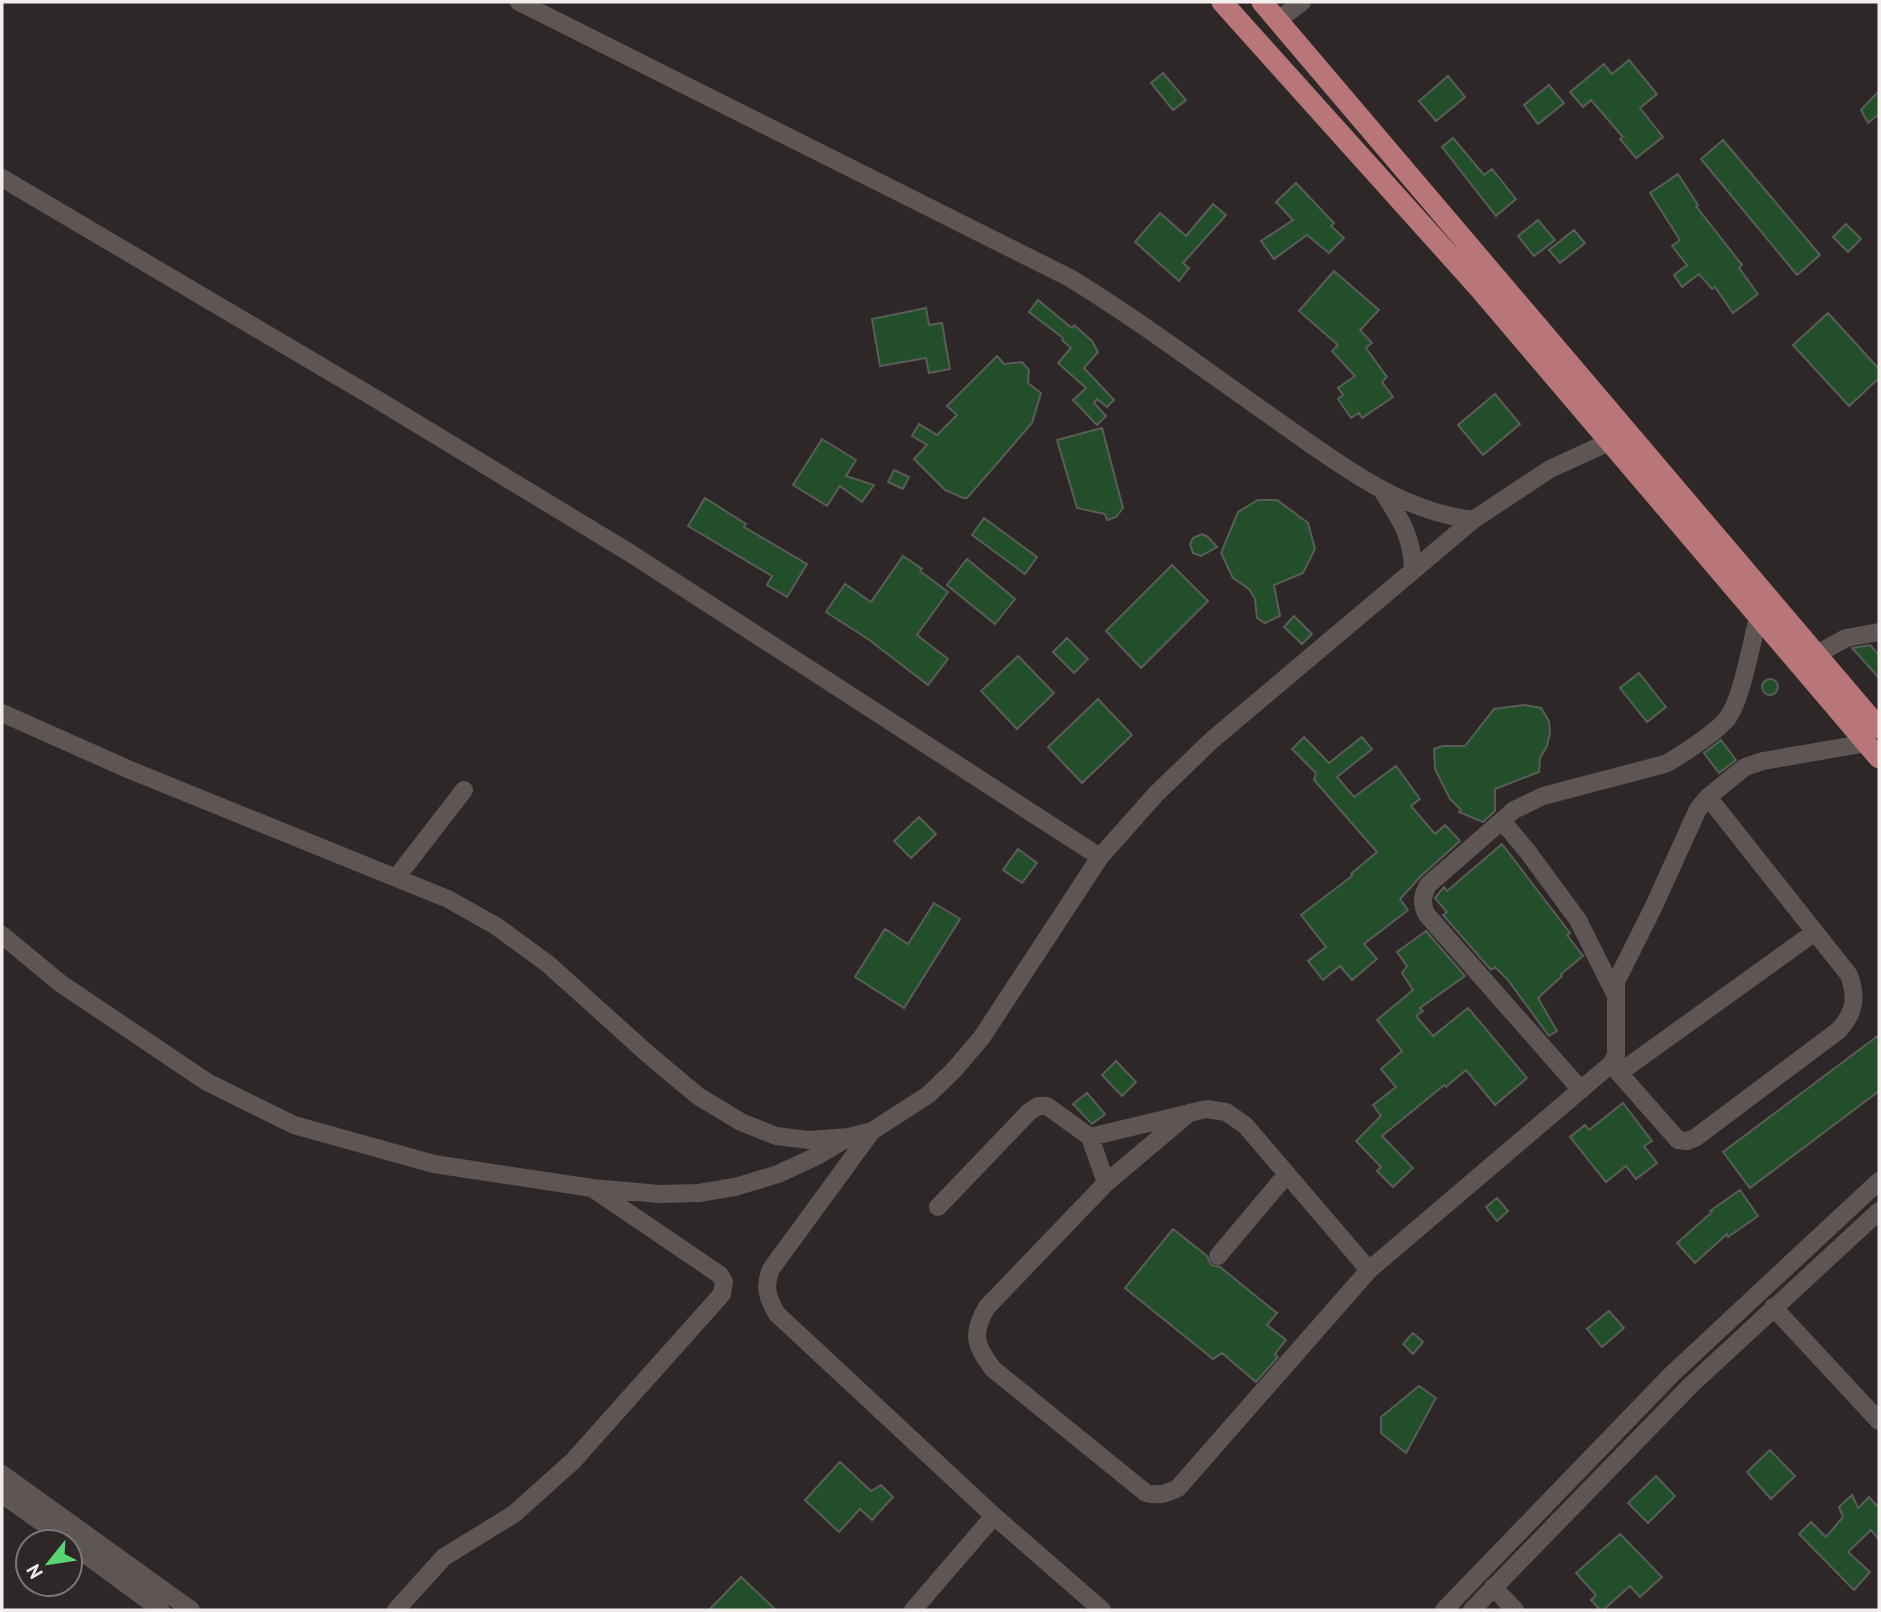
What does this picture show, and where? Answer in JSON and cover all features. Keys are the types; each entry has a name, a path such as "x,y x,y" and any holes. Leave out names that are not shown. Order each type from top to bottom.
{"main road":[{"path":"1222,2 1478,287 1609,442 1875,731"},
{"path":"1262,2 1766,611 1817,654 1875,731"}],"street":[{"path":"519,2 1070,278 1116,306 1383,492 1426,510 1473,520"},
{"path":"1278,20 1302,2"},
{"path":"2,178 378,400 630,553 1100,857"},
{"path":"2,713 130,770 448,898 496,926 548,964 698,1096 741,1122 776,1136 809,1140 849,1137 872,1131 928,1095 954,1070 982,1037 1100,857 1156,794 1212,740 1473,520 1550,469 1609,442"},
{"path":"1383,492 1407,532 1413,569"},
{"path":"1581,1090 1427,915 1423,906 1423,895 1428,885 1514,810 1543,796 1675,760 1726,722 1734,707 1766,611"},
{"path":"1817,654 1846,638 1879,632"},
{"path":"1708,797 1849,975 1855,1004 1849,1018 1839,1030 1695,1138 1687,1141 1678,1139 1615,1069 1616,982 1698,809 1708,797 1745,767 1875,731"},
{"path":"396,878 464,790"},
{"path":"1502,821 1578,920 1614,992"},
{"path":"1189,1113 1106,1183 987,1307 978,1322 975,1335 981,1353 993,1369 1146,1493 1156,1495 1178,1488 1369,1270 1581,1090 1815,932"},
{"path":"2,935 60,983 208,1082 294,1125 434,1164 592,1188 659,1194 699,1194 778,1174 849,1137"},
{"path":"938,1207 1029,1112 1038,1106 1047,1106 1090,1137 1106,1183"},
{"path":"1090,1137 1189,1113 1207,1110 1226,1112 1245,1125 1369,1270"},
{"path":"872,1131 771,1269 767,1280 770,1303 777,1314 994,1516 1102,1610"},
{"path":"1218,1256 1287,1174"},
{"path":"1444,1610 1672,1374 1879,1181"},
{"path":"396,1610 444,1557 514,1514 573,1461 722,1294 724,1282 720,1275 592,1188"},
{"path":"1472,1610 1690,1385 1879,1211"},
{"path":"1773,1307 1879,1421"},
{"path":"2,1474 191,1610"},
{"path":"2,1494 49,1528"},
{"path":"913,1610 994,1516"},
{"path":"84,1553 161,1610"},
{"path":"1493,1587 1516,1610"}],"building":[{"path":"1629,60 1657,94 1640,108 1663,137 1636,158 1620,139 1623,137 1591,100 1583,107 1570,92 1604,64 1612,74"},
{"path":"1163,73 1186,100 1173,110 1151,83"},
{"path":"1448,76 1465,97 1436,121 1419,101"},
{"path":"1549,85 1564,103 1538,124 1524,105"},
{"path":"1879,91 1879,114 1868,123 1861,110"},
{"path":"1453,138 1484,175 1492,169 1516,199 1496,216 1442,147"},
{"path":"1723,140 1820,255 1797,275 1701,159"},
{"path":"1678,174 1698,205 1696,206 1742,265 1739,268 1758,294 1733,313 1715,287 1712,289 1699,274 1682,287 1674,275 1687,265 1672,246 1680,240 1650,193"},
{"path":"1296,183 1334,223 1331,226 1344,238 1329,253 1307,235 1274,259 1261,241 1293,220 1276,202"},
{"path":"1213,204 1226,215 1183,263 1189,268 1179,281 1135,242 1160,213 1186,236"},
{"path":"1538,220 1555,240 1534,256 1518,236"},
{"path":"1846,224 1861,239 1848,252 1833,237"},
{"path":"1574,230 1585,243 1560,263 1549,250"},
{"path":"1334,271 1379,310 1360,330 1372,343 1366,348 1387,377 1382,382 1393,397 1362,418 1359,413 1351,418 1338,399 1343,395 1338,388 1355,376 1332,351 1338,345 1299,311"},
{"path":"1038,300 1072,328 1074,325 1092,341 1098,352 1084,368 1114,400 1107,407 1097,399 1094,403 1106,416 1097,425 1073,400 1086,388 1058,363 1071,348 1063,338 1029,312"},
{"path":"926,308 929,325 942,323 950,369 929,373 926,358 880,366 872,319"},
{"path":"1828,313 1879,369 1879,378 1849,406 1793,345"},
{"path":"997,356 1004,364 1022,362 1029,370 1028,383 1041,393 1032,423 967,498 963,498 945,490 914,459 927,445 912,436 919,424 937,435 957,415 947,406"},
{"path":"1495,394 1520,424 1483,455 1458,425"},
{"path":"1102,428 1123,508 1116,517 1107,520 1105,514 1077,508 1057,440"},
{"path":"822,439 856,460 846,476 874,485 862,502 840,486 827,506 793,485"},
{"path":"894,470 909,477 903,489 888,482"},
{"path":"705,498 746,524 744,527 807,564 787,597 767,585 772,576 688,526"},
{"path":"1258,500 1277,500 1308,523 1315,549 1303,573 1274,585 1280,616 1265,623 1257,618 1255,599 1249,589 1233,578 1221,553 1238,512"},
{"path":"984,518 1037,557 1025,574 972,535"},
{"path":"1202,534 1217,547 1201,556 1193,553 1190,544 1193,538"},
{"path":"903,556 948,592 917,635 948,659 928,685 868,639 826,612 845,584 871,602"},
{"path":"967,559 1015,599 995,624 947,585"},
{"path":"1172,565 1208,601 1141,668 1106,631"},
{"path":"1294,616 1312,634 1302,644 1284,627"},
{"path":"1067,638 1088,659 1074,673 1053,652"},
{"path":"1870,645 1879,655 1879,678 1852,648"},
{"path":"1018,656 1054,693 1017,729 981,691"},
{"path":"1639,673 1666,707 1647,722 1620,688"},
{"path":"1770,679 1776,681 1776,693 1770,695 1764,693 1762,687 1764,681"},
{"path":"1098,699 1132,735 1082,783 1048,747"},
{"path":"1524,705 1541,708 1549,721 1550,732 1547,746 1540,758 1539,772 1495,789 1495,811 1483,822 1459,812 1461,810 1450,799 1435,769 1434,749 1443,746 1465,746 1494,709"},
{"path":"1304,737 1329,763 1362,737 1372,749 1337,777 1354,797 1396,766 1420,799 1411,806 1435,834 1445,825 1460,841 1400,899 1408,910 1364,944 1377,959 1352,980 1340,966 1323,980 1308,961 1326,947 1301,915 1352,876 1351,874 1377,852 1314,780 1316,773 1292,749"},
{"path":"1721,740 1736,760 1719,773 1704,753"},
{"path":"919,817 936,834 911,858 894,841"},
{"path":"1502,844 1570,933 1567,935 1583,956 1538,998 1557,1031 1549,1036 1508,980 1495,967 1491,970 1443,915 1447,912 1435,898 1444,887 1447,891"},
{"path":"1018,849 1037,863 1022,883 1003,870"},
{"path":"934,903 960,919 904,1008 855,977 885,929 908,944"},
{"path":"1426,931 1465,976 1420,1008 1423,1011 1416,1016 1433,1036 1468,1008 1527,1078 1495,1105 1466,1070 1446,1087 1444,1085 1382,1136 1413,1168 1393,1187 1377,1171 1381,1167 1356,1141 1381,1116 1373,1105 1396,1087 1381,1069 1402,1051 1377,1020 1413,990 1402,973 1407,966 1397,952"},
{"path":"1879,1035 1879,1091 1750,1188 1723,1152"},
{"path":"1116,1061 1136,1082 1122,1096 1102,1075"},
{"path":"1087,1093 1105,1114 1092,1124 1073,1104"},
{"path":"1623,1103 1652,1141 1644,1146 1657,1163 1636,1179 1626,1166 1606,1182 1570,1137 1585,1125 1589,1130"},
{"path":"1740,1190 1758,1216 1728,1237 1727,1234 1695,1263 1677,1243 1712,1212 1710,1211"},
{"path":"1497,1198 1508,1211 1497,1221 1486,1207"},
{"path":"1173,1229 1207,1256 1211,1265 1220,1267 1277,1313 1267,1325 1286,1340 1275,1354 1278,1357 1256,1382 1222,1353 1213,1359 1125,1288"},
{"path":"1609,1311 1624,1328 1602,1347 1587,1329"},
{"path":"1413,1333 1423,1342 1413,1354 1403,1344"},
{"path":"1419,1386 1436,1398 1406,1453 1381,1433 1381,1417"},
{"path":"1770,1450 1795,1476 1771,1499 1747,1472"},
{"path":"840,1462 871,1491 881,1485 893,1497 872,1520 860,1509 839,1532 805,1500"},
{"path":"1656,1476 1675,1496 1648,1523 1628,1503"},
{"path":"1852,1495 1858,1508 1869,1497 1879,1508 1879,1540 1871,1530 1848,1552 1870,1572 1854,1590 1799,1534 1811,1522 1826,1537 1843,1517 1839,1507"},
{"path":"1620,1534 1662,1577 1640,1597 1630,1586 1600,1610 1591,1600 1596,1595 1576,1573"},
{"path":"741,1577 776,1610 709,1610"}]}
